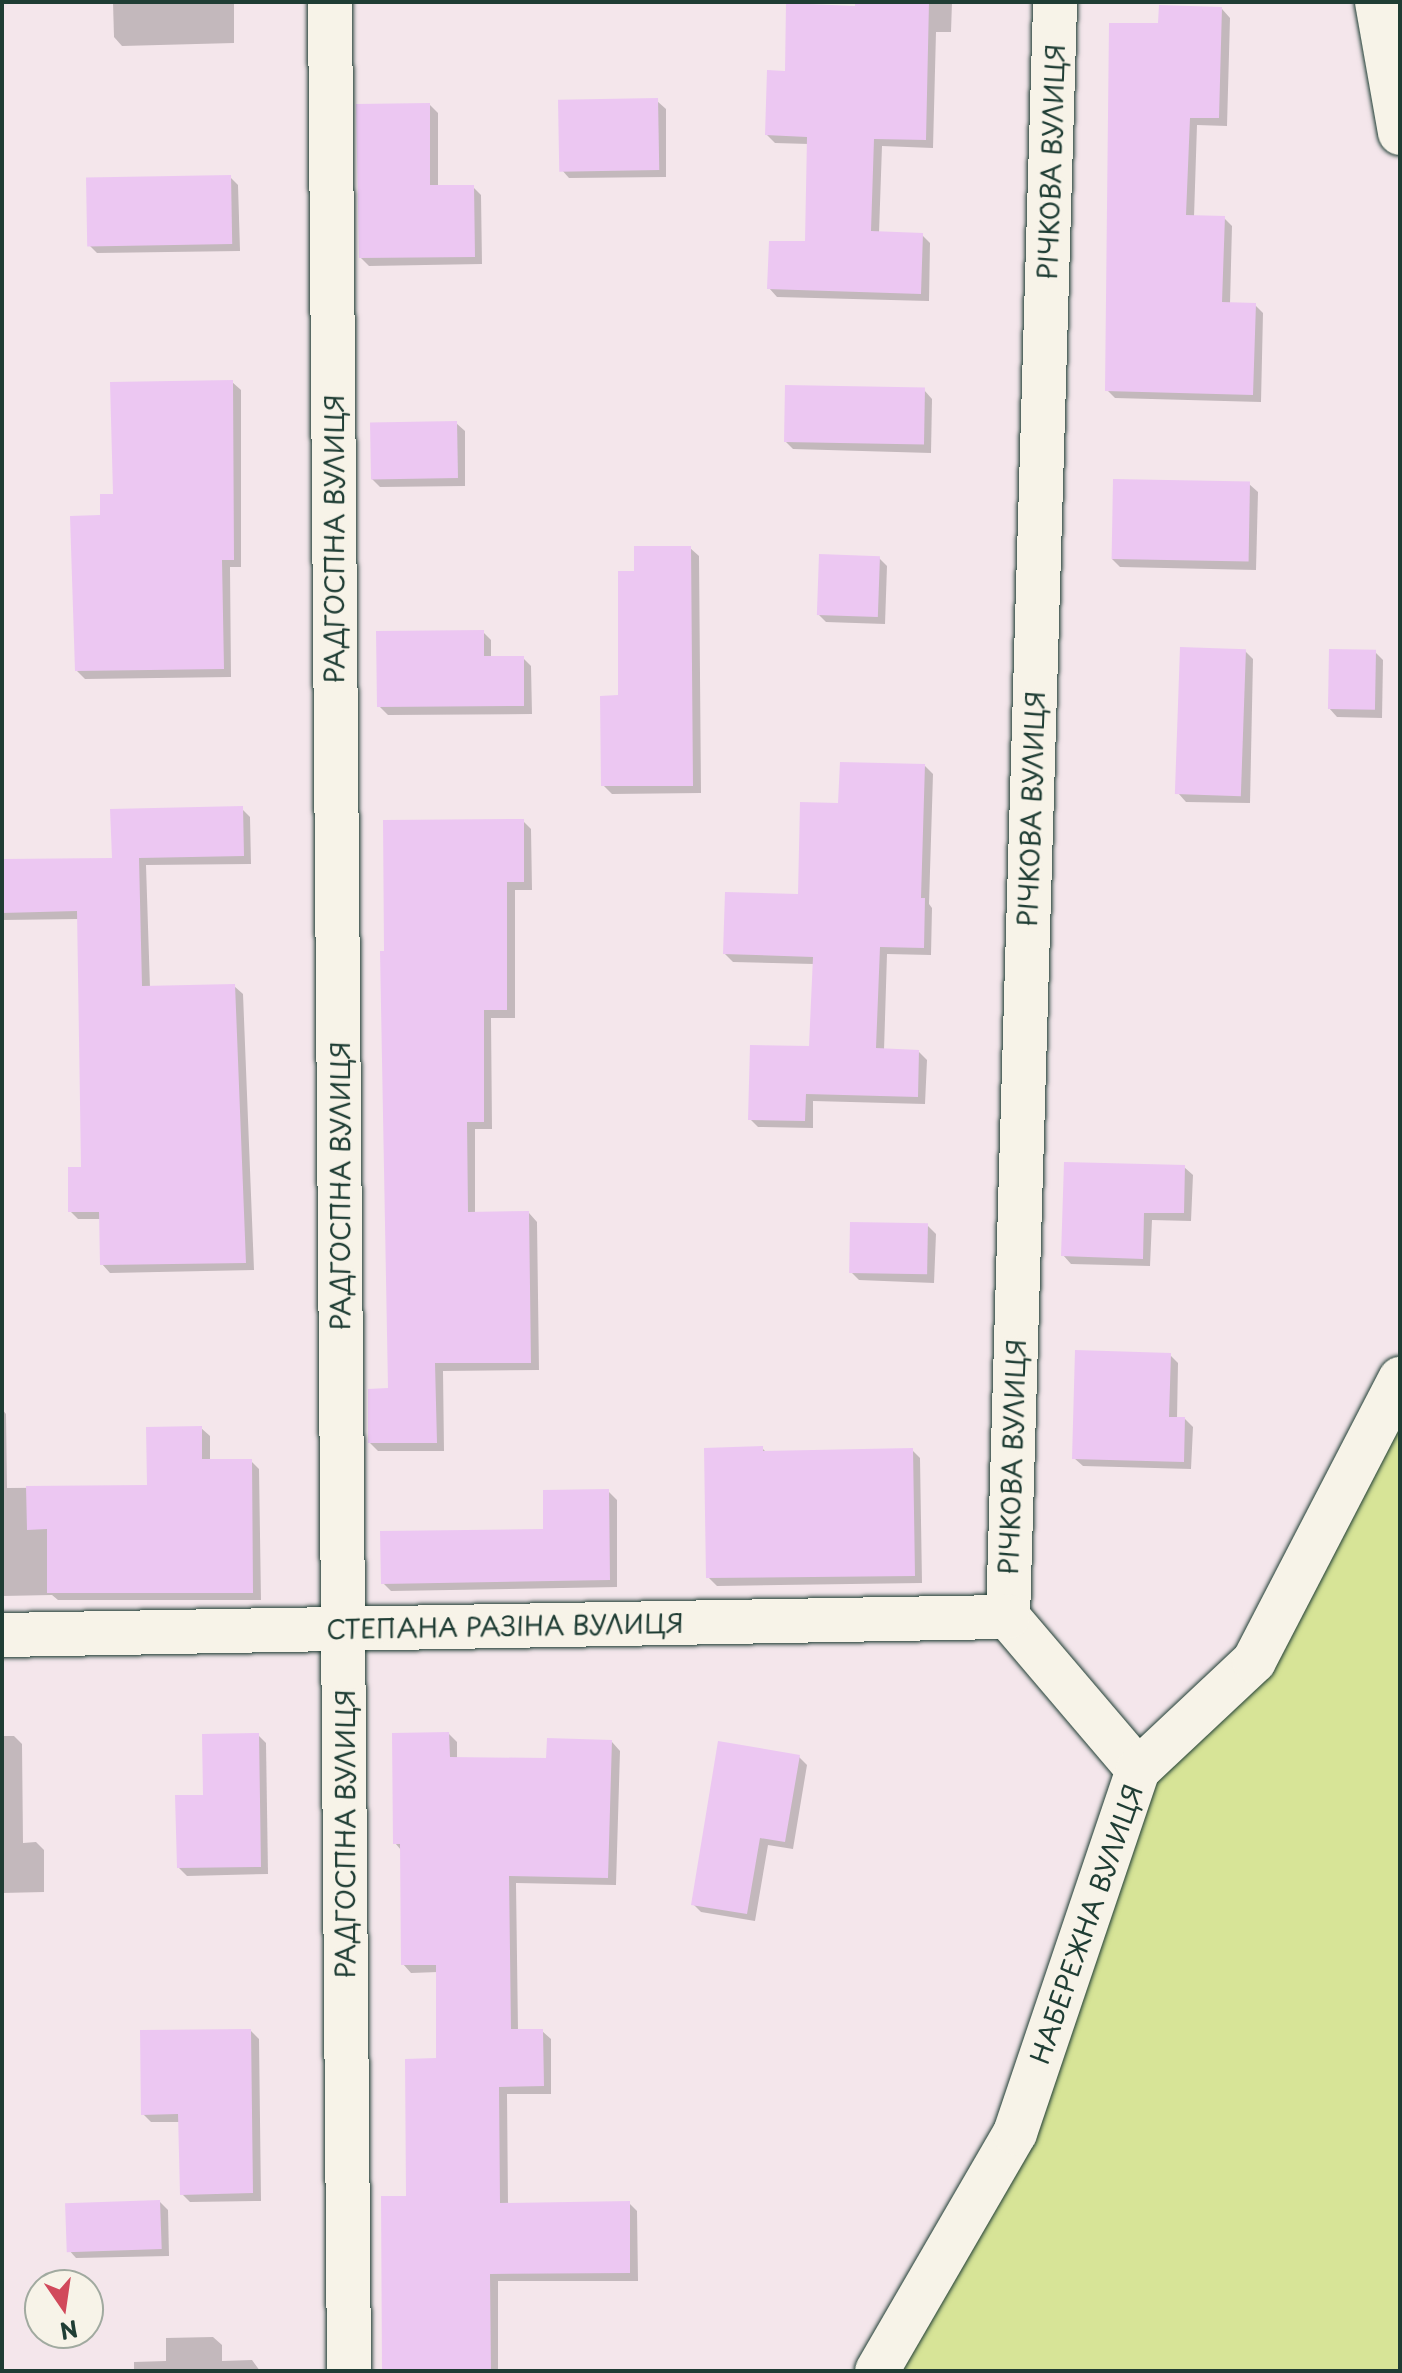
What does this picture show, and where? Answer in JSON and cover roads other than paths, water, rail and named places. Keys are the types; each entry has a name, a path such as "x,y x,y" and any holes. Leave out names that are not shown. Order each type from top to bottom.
{"street":[{"name":"РАДГОСПНА ВУЛИЦЯ","path":"330,2 349,2371"},
{"name":"РІЧКОВА ВУЛИЦЯ","path":"1008,1617 1055,2"},
{"path":"1377,2 1400,133"},
{"name":"НАБЕРЕЖНА ВУЛИЦЯ","path":"877,2371 1015,2133 1138,1770 1254,1661 1400,1379"},
{"name":"СТЕПАНА РАЗІНА ВУЛИЦЯ","path":"2,1635 1008,1617"},
{"path":"1008,1617 1138,1770"}]}
